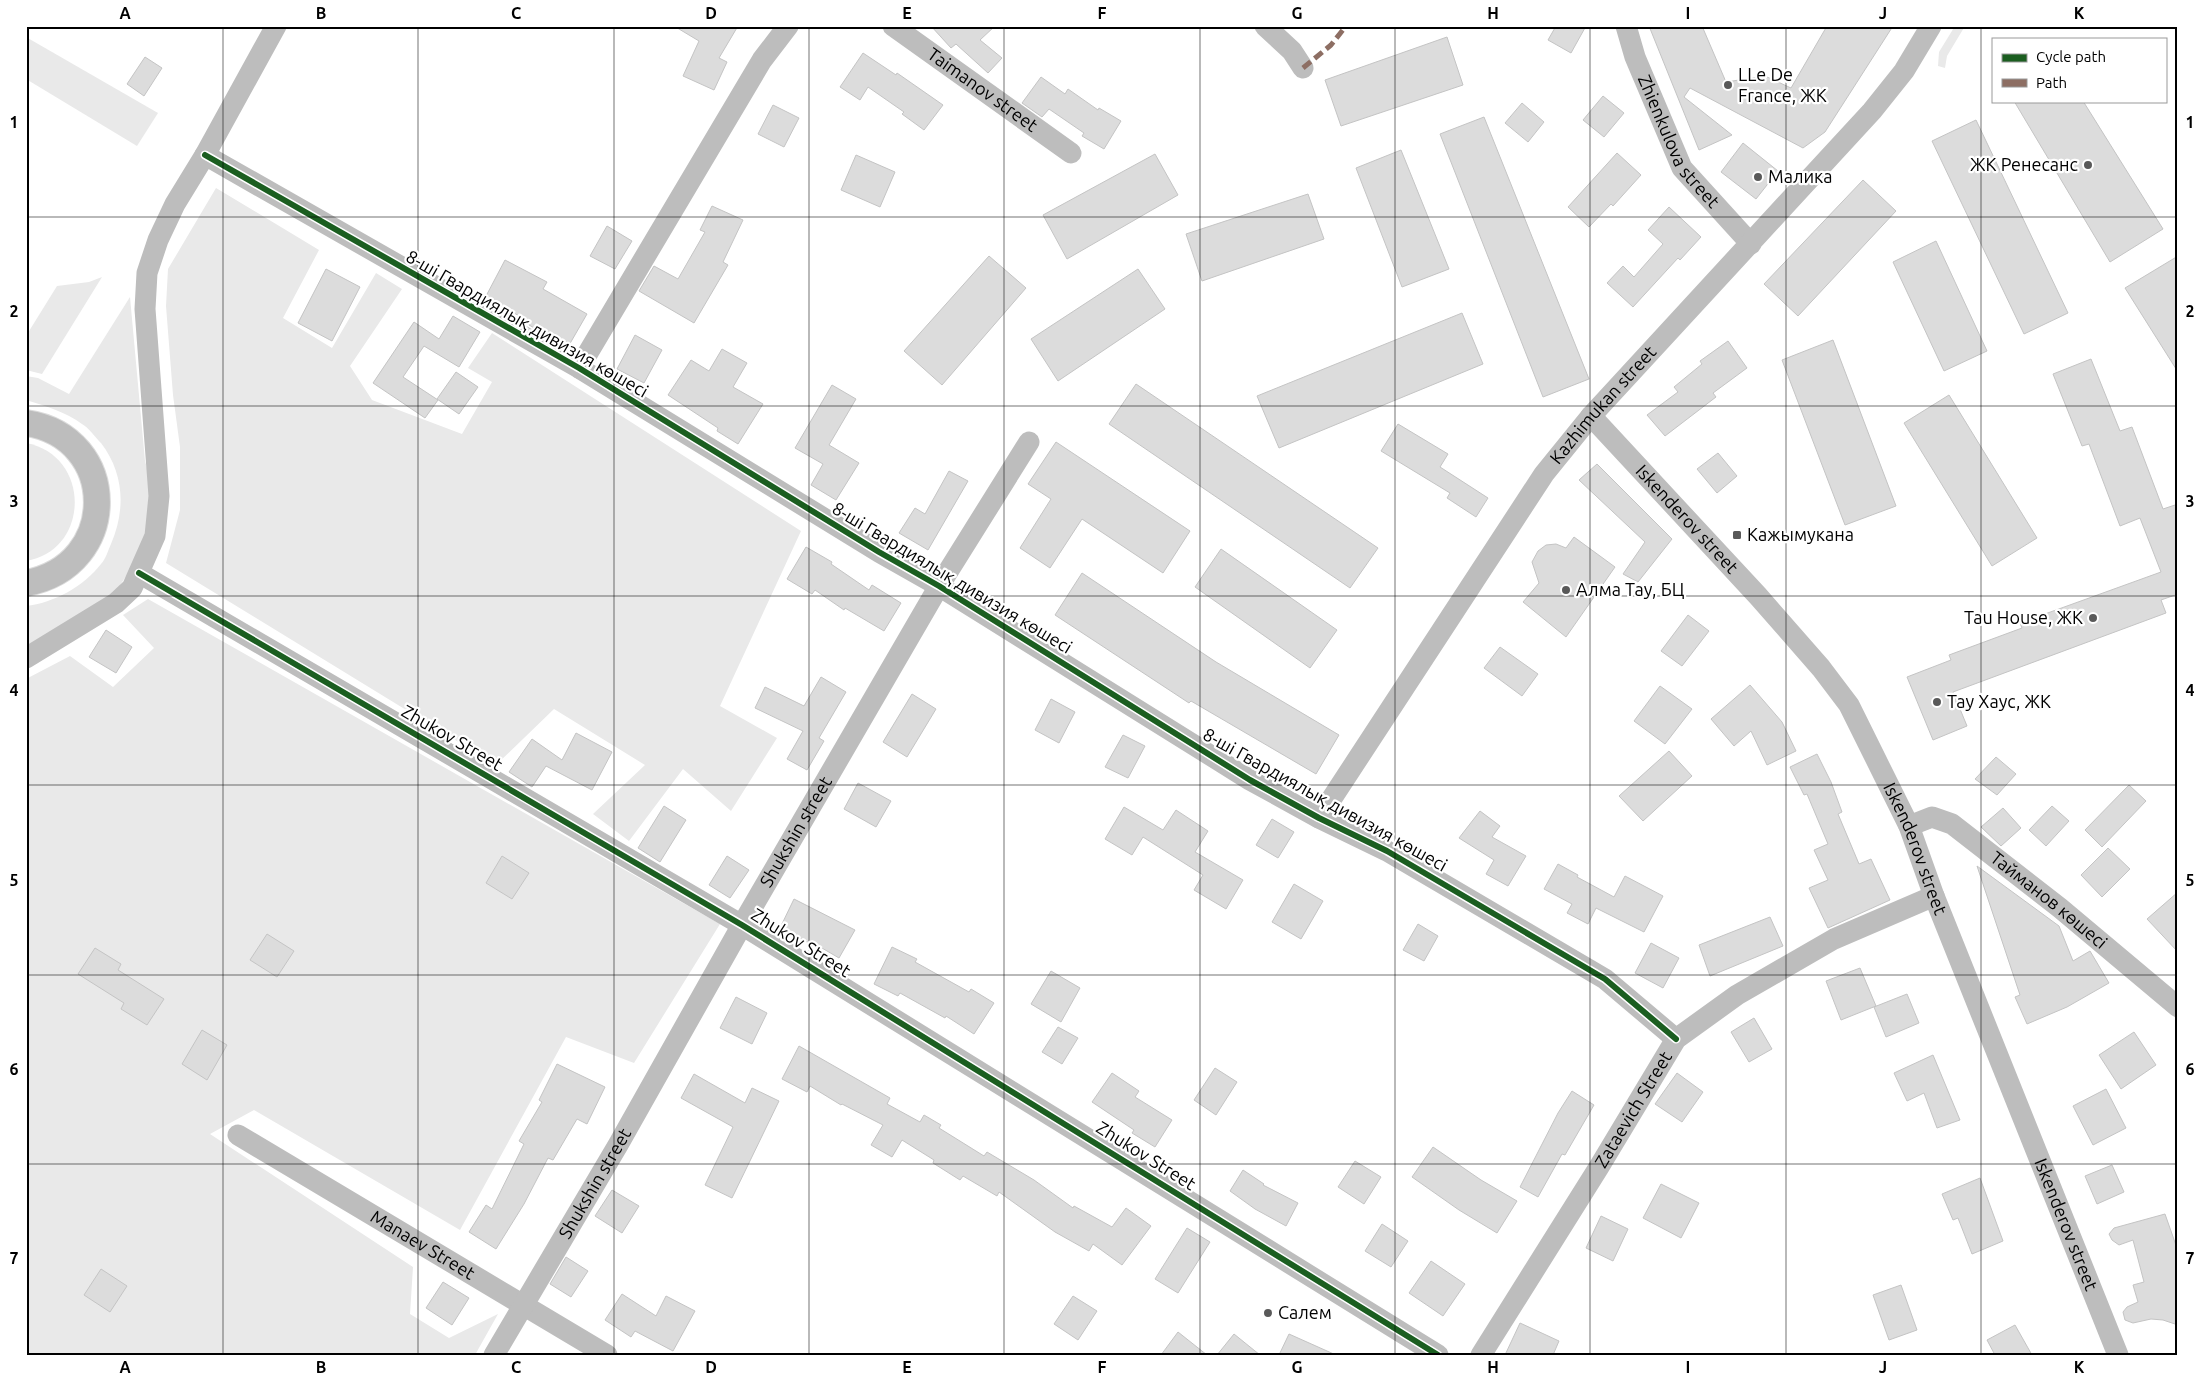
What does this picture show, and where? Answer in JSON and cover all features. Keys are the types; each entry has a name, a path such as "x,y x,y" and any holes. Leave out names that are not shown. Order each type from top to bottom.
{"main road":[{"path":"26,423 44,425 63,436 75,447 91,471 98,504 94,530 76,557 52,575 26,583"}],"street":[{"path":"26,658 116,603 132,588 155,536 159,496 145,309 147,273 158,240 175,204 205,155 276,26"},
{"name":"8-ші Гвардиялық дивизия көшесі","path":"579,368 762,60 788,26"},
{"name":"Taimanov street","path":"893,26 1071,153"},
{"path":"1265,26 1292,51 1303,68"},
{"name":"Zhienkulova street","path":"1626,26 1635,57 1682,168 1751,244"},
{"name":"Kazhimukan street","path":"1319,818 1544,474 1591,416 1872,111 1904,71 1931,26"},
{"name":"8-ші Гвардиялық дивизия көшесі","path":"205,155 579,368 879,552 939,586 1250,780 1319,818 1387,851 1605,979 1676,1039"},
{"name":"Iskenderov street","path":"1591,416 1758,596 1821,668 1849,705 1909,826 1934,896 2118,1355"},
{"name":"Shukshin street","path":"494,1355 618,1145 742,925 939,586 1029,442"},
{"name":"Zhukov Street","path":"139,573 742,925 1438,1355"},
{"name":"Тайманов көшесі","path":"1909,826 1932,817 1952,824 2060,908 2178,1007"},
{"name":"Zataevich Street","path":"1481,1355 1599,1167 1676,1039 1737,994 1834,939 1934,896"},
{"name":"Manaev Street","path":"238,1136 606,1355"}],"shaded area":[{"path":"1955,26 1965,26 1947,56 1945,68 1938,66 1939,52"},
{"path":"26,37 158,113 137,146 26,79"},
{"path":"216,188 319,250 283,318 332,348 376,273 402,289 350,366 372,400 462,434 492,382 468,368 492,333 801,531 720,706 777,738 731,811 683,769 629,841 593,814 645,765 554,709 496,765 166,563 180,510 180,447 173,395 166,306 168,269"},
{"path":"102,277 42,374 26,370 26,336 57,286 89,282"},
{"path":"130,297 145,461 150,479 146,545 117,590 26,661 26,606 47,601 68,592 94,572 104,560 116,531 119,518 120,492 114,467 101,443 87,428 76,420 26,400 26,376 38,378 69,394"},
{"path":"26,443 47,451 63,465 72,483 75,502 72,522 63,540 47,553 26,561"},
{"path":"148,599 720,924 634,1063 566,1037 460,1230 254,1110 210,1134 413,1267 410,1314 449,1338 498,1314 475,1355 26,1355 26,679 70,656 113,687 154,648 123,615"}],"building":[{"path":"674,26 738,26 719,58 727,62 714,90 683,76 699,41"},
{"path":"931,26 995,26 980,40 1002,58 988,73 956,44 951,48"},
{"path":"1556,26 1586,26 1571,53 1548,40"},
{"name":"LLe De France, ЖК","path":"1649,26 1702,26 1726,82 1765,76 1791,88 1827,26 1893,26 1825,132 1803,148 1690,88 1684,97 1732,135 1699,150"},
{"path":"1447,37 1463,85 1341,126 1325,80"},
{"path":"863,53 896,75 897,73 943,105 924,130 902,114 904,112 868,87 860,100 840,87"},
{"path":"145,57 162,68 144,96 127,84"},
{"path":"1041,77 1065,94 1068,89 1098,110 1099,108 1121,121 1104,149 1082,136 1084,133 1049,109 1042,117 1022,103"},
{"path":"1603,96 1624,113 1604,137 1583,120"},
{"name":"ЖК Ренесанс","path":"2015,102 2084,102 2163,229 2110,262"},
{"path":"1522,103 1544,122 1528,142 1505,123"},
{"path":"773,105 799,118 784,147 758,134"},
{"path":"1484,117 1589,379 1543,397 1440,134"},
{"path":"1976,120 2068,313 2024,334 1932,141"},
{"path":"1743,143 1778,171 1756,199 1721,172"},
{"path":"1401,150 1449,269 1402,287 1356,168"},
{"path":"1617,153 1641,175 1613,206 1611,204 1589,227 1568,207"},
{"path":"1155,154 1178,195 1067,259 1043,215"},
{"path":"856,155 895,172 880,207 841,190"},
{"path":"1863,180 1896,211 1798,316 1764,284"},
{"path":"1308,194 1324,239 1202,281 1186,234"},
{"path":"712,206 743,220 723,262 728,265 694,323 639,291 654,266 678,279 705,232 700,230"},
{"path":"1669,207 1701,237 1680,260 1678,258 1633,307 1607,283 1623,266 1634,277 1663,244 1648,230"},
{"path":"607,226 632,241 615,269 590,256"},
{"path":"1936,241 1987,351 1944,371 1893,262"},
{"path":"989,256 1026,288 942,385 904,351"},
{"path":"2178,256 2178,372 2125,288"},
{"path":"505,260 547,282 543,289 587,314 568,347 529,325 531,322 485,298"},
{"path":"326,269 360,287 332,341 298,323"},
{"path":"1138,269 1165,309 1058,381 1031,339"},
{"path":"1462,313 1483,364 1279,448 1257,396"},
{"path":"453,316 480,332 459,367 424,346 403,377 438,400 425,418 373,383 414,322 439,339"},
{"path":"635,335 662,350 644,383 617,369"},
{"path":"1833,340 1896,506 1845,525 1782,360"},
{"path":"1728,341 1747,368 1713,393 1716,397 1665,436 1647,415 1678,392 1674,387 1702,364 1700,361"},
{"path":"722,349 747,363 733,387 763,404 738,444 717,431 718,428 668,395 691,360 709,371"},
{"path":"2091,359 2120,431 2132,427 2163,509 2178,504 2178,594 2161,600 2166,613 1953,692 1967,726 1933,740 1907,677 1951,660 1949,655 2022,628 2020,623 2161,572 2140,518 2120,526 2089,444 2082,446 2053,374"},
{"path":"456,372 478,387 459,414 437,399"},
{"path":"1136,384 1378,548 1350,588 1109,424"},
{"path":"832,385 856,399 829,445 859,463 836,500 811,485 823,464 795,448"},
{"path":"1949,395 2037,538 1992,566 1904,423"},
{"path":"1398,424 1448,454 1440,467 1488,498 1476,517 1447,498 1450,493 1381,451"},
{"path":"1056,442 1190,531 1163,573 1082,519 1050,568 1020,548 1051,499 1028,484"},
{"path":"1718,453 1737,476 1717,493 1697,469"},
{"path":"1597,464 1672,539 1638,582 1623,574 1645,542 1579,480"},
{"path":"949,471 968,481 928,550 899,533 915,508 925,514"},
{"name":"Алма Тау, БЦ","path":"1574,537 1615,567 1566,637 1523,602 1539,583 1532,562 1538,551 1546,545 1556,544 1566,548"},
{"path":"806,547 832,562 831,564 869,590 872,585 901,603 884,631 845,608 844,610 815,590 812,594 787,579"},
{"path":"1221,549 1337,630 1310,668 1195,587"},
{"path":"1082,573 1216,662 1339,735 1316,774 1191,701 1189,703 1055,615"},
{"path":"1688,615 1709,631 1682,666 1661,651"},
{"path":"106,630 132,647 116,673 89,657"},
{"path":"1500,647 1538,674 1522,696 1484,668"},
{"path":"821,677 846,692 819,738 824,741 807,770 787,759 803,731 755,708 765,687 804,706"},
{"path":"1750,685 1782,722 1796,751 1767,765 1751,731 1734,746 1711,719"},
{"path":"1660,686 1692,709 1665,744 1634,721"},
{"path":"912,694 936,709 907,757 883,742"},
{"path":"1051,699 1075,712 1059,743 1035,730"},
{"path":"576,733 612,752 592,790 546,766 532,787 509,772 532,739 562,760"},
{"path":"1123,735 1145,746 1128,778 1105,767"},
{"path":"1669,751 1692,776 1643,821 1619,796"},
{"path":"1817,754 1831,782 1842,812 1838,814 1859,864 1871,859 1890,900 1828,928 1809,888 1828,880 1814,850 1828,844 1807,794 1804,795 1790,767"},
{"path":"1996,757 2016,774 1997,795 1975,779"},
{"path":"858,783 891,801 876,827 844,809"},
{"path":"2129,785 2146,801 2102,847 2085,830"},
{"path":"664,806 686,820 660,862 638,848"},
{"path":"2052,806 2069,821 2046,846 2029,830"},
{"path":"1124,807 1163,830 1176,810 1208,831 1195,852 1243,880 1226,909 1194,890 1203,875 1143,837 1132,855 1105,839"},
{"path":"2003,808 2021,828 2001,846 1981,827"},
{"path":"1480,811 1500,826 1492,837 1526,856 1508,886 1486,874 1494,860 1459,838"},
{"path":"1272,819 1294,832 1278,858 1256,845"},
{"path":"2108,848 2130,869 2102,897 2081,875"},
{"path":"502,856 529,873 512,899 486,883"},
{"path":"727,856 749,870 730,898 709,885"},
{"path":"1558,864 1578,875 1577,877 1614,897 1625,876 1663,896 1644,932 1596,908 1588,924 1567,913 1572,904 1544,889"},
{"path":"1977,866 2059,926 2073,961 2090,951 2109,983 2067,1007 2027,1024 2015,997 2020,995"},
{"path":"1294,884 1323,901 1301,939 1272,922"},
{"path":"2178,892 2178,952 2147,919"},
{"path":"794,899 855,930 839,958 810,941 809,943 780,928"},
{"path":"1770,917 1783,946 1710,976 1699,945"},
{"path":"1418,924 1438,936 1424,961 1403,950"},
{"path":"267,934 294,951 277,977 250,960"},
{"path":"1651,943 1679,958 1663,988 1635,973"},
{"path":"892,947 917,959 915,962 969,992 971,989 994,1003 974,1034 946,1016 945,1018 900,993 898,996 874,984"},
{"path":"95,948 121,964 118,970 164,999 147,1025 121,1009 124,1003 78,974"},
{"path":"1860,968 1876,1006 1841,1020 1826,981"},
{"path":"1051,971 1080,988 1061,1022 1031,1004"},
{"path":"1907,994 1919,1023 1886,1037 1874,1007"},
{"path":"736,997 767,1013 752,1044 720,1028"},
{"path":"1754,1018 1772,1049 1749,1062 1731,1032"},
{"path":"1058,1027 1078,1038 1062,1064 1042,1052"},
{"path":"202,1030 227,1045 207,1080 182,1064"},
{"path":"2134,1032 2156,1065 2121,1089 2099,1055"},
{"path":"799,1046 890,1098 887,1104 920,1122 924,1115 941,1125 939,1128 984,1156 987,1152 1034,1180 1073,1208 1074,1206 1112,1227 1126,1208 1151,1226 1122,1265 1093,1244 1089,1251 1055,1232 999,1192 997,1196 963,1176 960,1180 933,1163 934,1160 902,1140 892,1157 871,1145 883,1125 841,1105 810,1086 807,1092 782,1079"},
{"path":"1933,1055 1960,1120 1937,1128 1924,1093 1907,1101 1894,1073"},
{"path":"557,1064 605,1087 587,1124 577,1119 553,1160 548,1158 524,1204 496,1249 469,1232 486,1205 492,1209 524,1144 519,1141 542,1102 539,1100"},
{"path":"1215,1068 1237,1082 1216,1115 1194,1100"},
{"path":"1112,1073 1139,1091 1135,1097 1172,1120 1155,1147 1132,1133 1134,1130 1092,1102"},
{"path":"1677,1073 1703,1092 1682,1122 1655,1104"},
{"path":"694,1074 745,1103 752,1088 779,1101 732,1198 705,1185 733,1127 681,1098"},
{"path":"2106,1089 2126,1128 2093,1145 2073,1106"},
{"path":"1572,1091 1594,1105 1565,1155 1562,1154 1538,1197 1520,1187 1558,1113"},
{"path":"1433,1147 1481,1180 1517,1201 1497,1233 1459,1210 1412,1177"},
{"path":"1355,1161 1381,1177 1364,1204 1338,1187"},
{"path":"2112,1165 2124,1192 2097,1204 2085,1176"},
{"path":"1243,1170 1263,1185 1298,1203 1286,1226 1255,1209 1230,1191"},
{"path":"1980,1178 2003,1241 1972,1254 1958,1218 1953,1220 1942,1194"},
{"path":"1661,1184 1699,1203 1681,1238 1643,1218"},
{"path":"612,1190 639,1206 622,1233 595,1216"},
{"path":"2165,1214 2178,1251 2178,1325 2163,1320 2151,1319 2133,1323 2125,1320 2123,1312 2127,1307 2138,1302 2133,1285 2144,1282 2133,1240 2119,1245 2112,1240 2109,1234 2114,1228"},
{"path":"1601,1216 1628,1229 1613,1261 1586,1248"},
{"path":"1382,1224 1408,1241 1391,1267 1365,1251"},
{"path":"1187,1228 1210,1242 1178,1293 1155,1279"},
{"path":"566,1257 588,1271 571,1297 550,1284"},
{"path":"1431,1261 1465,1284 1443,1316 1409,1293"},
{"path":"101,1269 127,1286 110,1312 84,1295"},
{"path":"443,1282 469,1298 452,1325 426,1308"},
{"path":"1901,1285 1917,1330 1889,1340 1873,1295"},
{"path":"622,1294 656,1316 666,1296 695,1311 673,1351 635,1331 631,1337 605,1320"},
{"path":"1073,1296 1097,1311 1078,1340 1054,1324"},
{"path":"1520,1323 1559,1341 1553,1355 1505,1355"},
{"path":"2015,1325 2032,1355 1995,1355 1987,1340"},
{"path":"1178,1332 1207,1355 1161,1355"},
{"path":"1234,1334 1260,1355 1217,1355"},
{"path":"1289,1334 1336,1355 1279,1355"}],"marked path":[{"path":"1303,68 1331,45 1346,26"}],"cycle path":[{"path":"205,155 579,368 879,552 939,586 1250,780 1319,818 1387,851 1605,979 1676,1039"},
{"path":"139,573 742,925 1438,1355"}],"place":[{"name":"LLe De France, ЖК","path":"1728,85"},
{"name":"ЖК Ренесанс","path":"2088,165"},
{"name":"Малика","path":"1758,177"},
{"name":"Кажымукана","path":"1737,535"},
{"name":"Алма Тау, БЦ","path":"1566,590"},
{"name":"Tau House, ЖК","path":"2093,618"},
{"name":"Тау Хаус, ЖК","path":"1937,702"},
{"name":"Салем","path":"1268,1313"}]}
